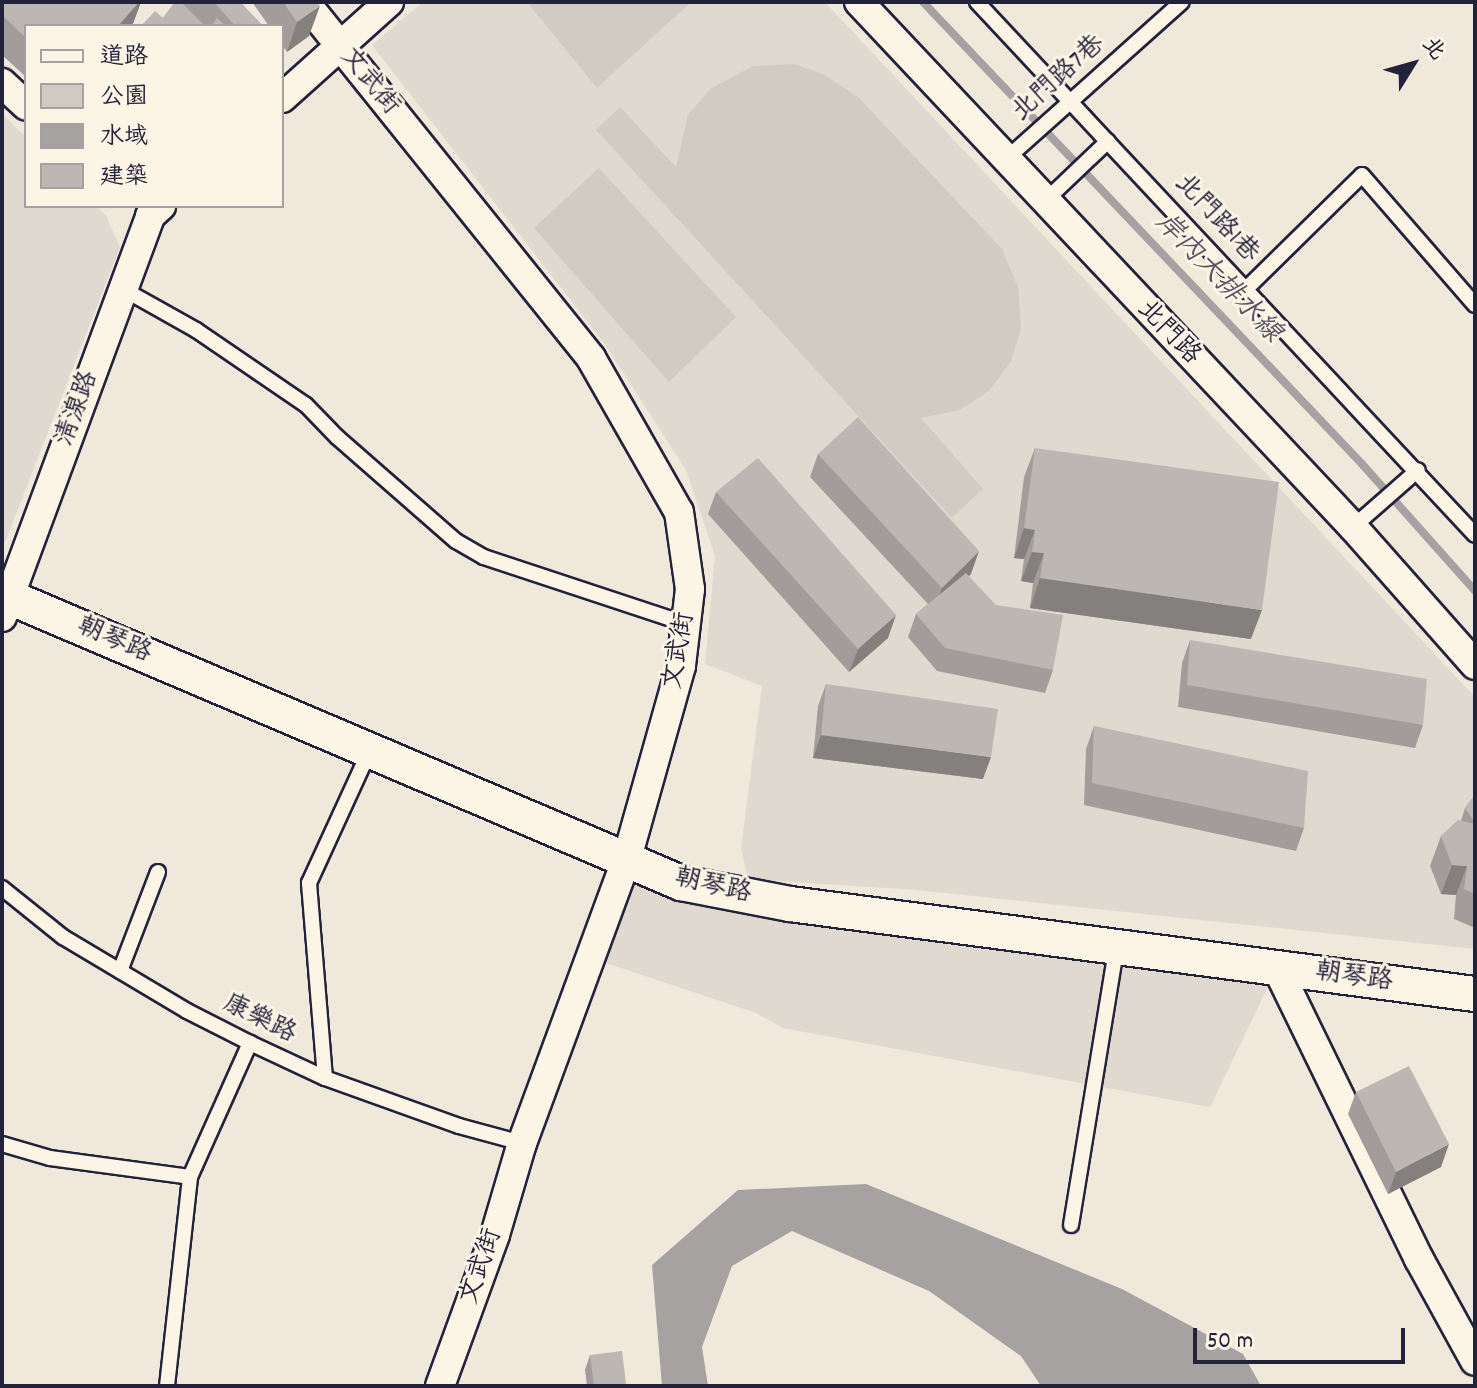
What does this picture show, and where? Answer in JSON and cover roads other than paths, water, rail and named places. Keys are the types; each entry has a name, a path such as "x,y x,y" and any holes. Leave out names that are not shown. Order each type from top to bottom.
{"street":[{"name":"文武街","path":"305,2 591,358 679,512 690,589 681,666 627,858 522,1143 495,1235 440,1386"},
{"path":"284,96 389,2"},
{"name":"北門路","path":"859,2 1353,527 1475,665"},
{"path":"2,83 24,103"},
{"name":"清湶路","path":"4,603 123,289 150,209"},
{"name":"朝琴路","path":"4,603 370,749 681,883 790,904 1475,994"},
{"path":"1277,968 1419,1259 1475,1361"}],"lane":[{"name":"北門路1巷","path":"977,2 1418,470 1475,535"},
{"name":"北門路7巷","path":"1005,160 1182,2"},
{"path":"1044,202 1108,141"},
{"path":"1247,288 1362,175 1475,305"},
{"path":"123,289 196,330 306,405 337,437 456,541 484,557 686,624"},
{"path":"1353,527 1418,470"},
{"path":"325,1078 309,883 370,749"},
{"path":"120,971 158,872"},
{"name":"康樂路","path":"2,888 63,937 250,1043 325,1078 459,1126 522,1143"},
{"path":"1071,1225 1116,949"},
{"path":"167,1386 190,1177 250,1043"},
{"path":"2,1144 50,1158 190,1177"}],"water":[{"path":"866,1184 1122,1289 1243,1354 1261,1386 1041,1386 1021,1356 929,1291 792,1231 732,1266 702,1347 708,1386 662,1386 652,1265 738,1190"}],"waterway":[{"name":"岸內大排水線","path":"923,2 1362,464 1475,591"}]}
